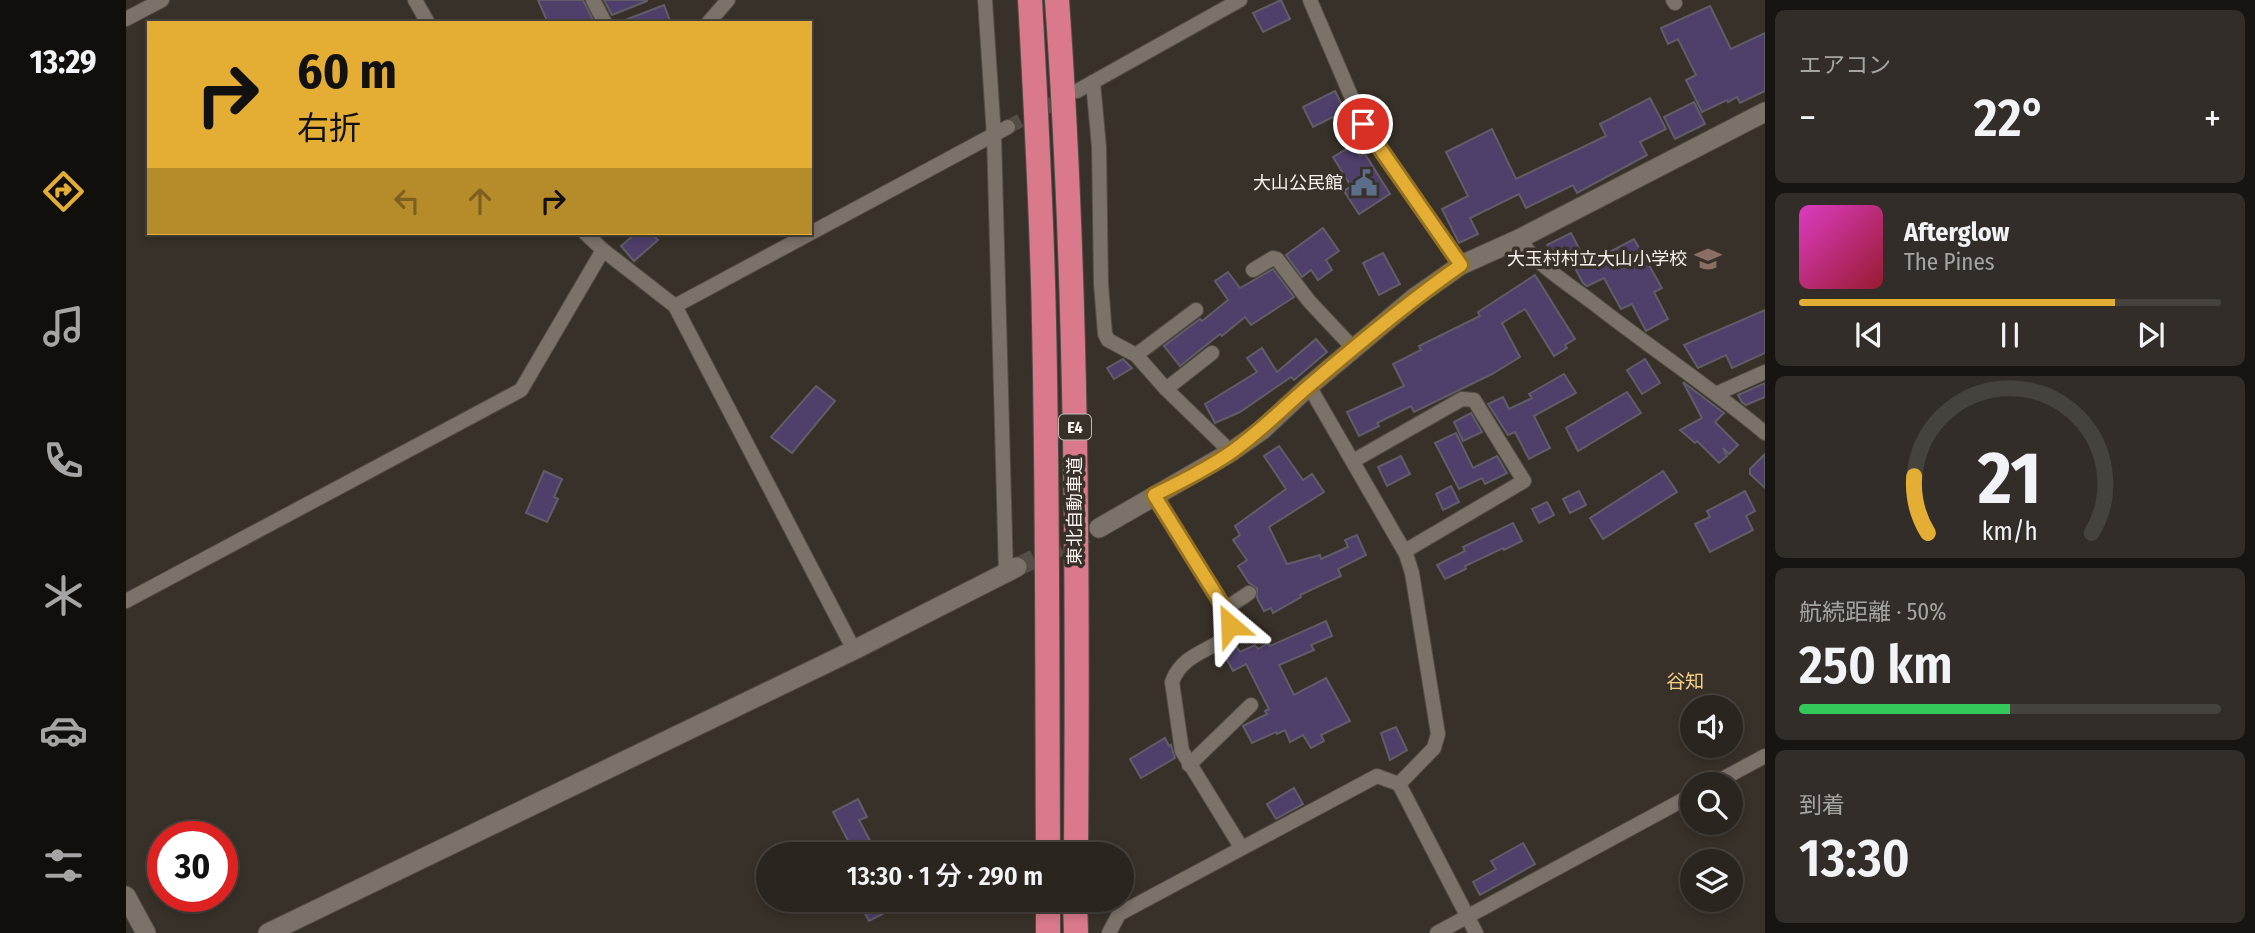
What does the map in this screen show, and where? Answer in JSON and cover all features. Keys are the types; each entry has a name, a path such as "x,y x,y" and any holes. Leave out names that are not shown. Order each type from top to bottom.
{"highway":[{"name":"東北自動車道","path":"1030,0 1041,198 1045,335 1048,842"},
{"name":"東北自動車道","path":"1057,0 1073,319 1076,842"},
{"path":"1048,912 1048,933"},
{"path":"1075,912 1076,933"}],"street":[{"path":"126,19 162,0"},
{"path":"415,0 427,21"},
{"path":"593,0 604,21"},
{"path":"710,21 728,0"},
{"path":"268,933 854,650 1012,570 994,136 985,0"},
{"path":"1077,91 1240,0"},
{"path":"1310,0 1363,124 1461,265"},
{"path":"1093,82 1100,147 1101,284 1105,334 1108,340 1136,355 1231,452"},
{"path":"1098,528 1154,495 1186,480 1262,430 1309,386 1414,298 1461,265 1519,239 1765,112"},
{"path":"812,233 1008,127"},
{"path":"586,235 675,306 854,650"},
{"path":"675,306 808,235"},
{"path":"1519,239 1528,253 1630,332 1718,393 1765,433"},
{"path":"126,601 521,390 603,250"},
{"path":"1254,270 1273,258 1277,259 1309,301 1354,349"},
{"path":"1136,355 1196,310"},
{"path":"1166,388 1212,353"},
{"path":"1718,393 1765,372"},
{"path":"1309,386 1405,551 1412,573 1438,734 1434,748 1399,783"},
{"path":"1353,461 1462,399 1474,400 1524,481 1405,551"},
{"path":"1154,495 1225,609 1230,625 1225,636 1184,662 1175,672 1172,682 1182,751 1241,847"},
{"path":"1225,609 1249,593"},
{"path":"1189,765 1251,705"},
{"path":"1735,772 1765,756"},
{"path":"1109,933 1119,914 1377,776 1399,783 1476,933"},
{"path":"1437,933 1680,801"},
{"path":"126,895 146,933"}],"building":[{"path":"538,0 583,0 594,21 547,21"},
{"path":"604,0 647,0 647,1 612,15"},
{"path":"1281,0 1290,19 1263,32 1253,13"},
{"path":"664,5 670,21 623,21"},
{"path":"1710,6 1731,49 1765,33 1765,91 1740,103 1737,97 1728,102 1727,100 1702,112 1686,80 1696,75 1678,39 1668,44 1661,28"},
{"path":"1335,91 1345,111 1313,127 1303,107"},
{"path":"1650,98 1666,129 1640,142 1647,155 1577,193 1573,185 1526,208 1519,194 1470,218 1478,234 1459,243 1442,209 1468,196 1446,152 1492,129 1516,179 1606,136 1600,124"},
{"path":"1694,102 1705,124 1675,139 1664,117"},
{"path":"1353,145 1360,156 1365,154 1390,194 1359,214 1344,191 1351,186 1333,157"},
{"path":"1323,228 1339,251 1326,260 1332,270 1318,280 1311,270 1302,277 1286,255"},
{"path":"1571,233 1587,264 1634,239 1662,288 1654,292 1668,319 1646,331 1632,304 1621,309 1604,278 1587,286 1568,255 1556,262 1547,245"},
{"path":"634,235 653,235 658,240 634,261 621,246"},
{"path":"1383,253 1400,284 1379,295 1363,263"},
{"path":"1273,269 1294,297 1251,325 1245,317 1180,366 1164,346 1228,300 1215,281 1228,272 1240,288"},
{"path":"1535,275 1575,339 1565,345 1567,348 1554,356 1525,309 1502,323 1520,357 1492,374 1414,412 1411,406 1377,423 1379,426 1359,436 1347,412 1404,386 1393,364 1421,350 1419,346 1480,316 1478,312"},
{"path":"1765,310 1765,353 1732,368 1726,355 1698,368 1684,345"},
{"path":"1316,339 1327,352 1294,380 1291,377 1240,412 1215,423 1205,404 1257,372 1247,358 1262,348 1277,372"},
{"path":"1123,359 1132,368 1114,379 1107,368"},
{"path":"1645,359 1660,383 1642,394 1627,370"},
{"path":"1564,374 1576,393 1534,416 1550,448 1529,459 1515,432 1508,435 1488,404 1503,397 1509,409 1532,398 1529,394"},
{"path":"1683,382 1724,413 1715,422 1738,445 1729,454 1723,448 1727,456 1719,463 1697,441 1695,443 1680,430 1702,418"},
{"path":"1765,383 1765,397 1746,405 1742,402 1738,395"},
{"path":"816,386 835,401 792,453 771,437"},
{"path":"1627,392 1641,413 1578,451 1566,428"},
{"path":"1471,413 1482,432 1463,441 1454,422"},
{"path":"1456,433 1473,468 1497,456 1507,473 1485,484 1482,478 1459,489 1435,443"},
{"path":"1279,446 1303,480 1312,474 1324,492 1269,527 1287,564 1320,555 1321,559 1348,547 1345,540 1357,535 1366,555 1338,569 1341,576 1300,595 1301,597 1273,613 1271,608 1264,611 1257,598 1257,588 1249,583 1238,566 1247,560 1233,540 1240,535 1235,526 1286,489 1264,456"},
{"path":"1765,454 1765,488 1750,474 1750,469"},
{"path":"1401,456 1410,474 1387,486 1378,467"},
{"path":"544,471 562,479 554,497 558,499 547,522 526,513"},
{"path":"1663,471 1677,492 1603,539 1590,518"},
{"path":"1451,486 1459,502 1443,510 1436,494"},
{"path":"1579,491 1586,505 1570,513 1563,499"},
{"path":"1745,491 1755,511 1746,516 1753,530 1710,552 1695,524 1710,517 1707,511"},
{"path":"1547,502 1554,515 1539,523 1532,509"},
{"path":"1513,523 1522,541 1465,566 1466,569 1445,579 1437,565 1465,551 1463,547"},
{"path":"1326,621 1332,636 1311,645 1314,650 1279,665 1294,695 1326,678 1350,721 1321,735 1324,741 1311,748 1303,735 1290,742 1285,730 1252,743 1243,726 1267,714 1265,711 1269,709 1246,664 1233,671 1224,654 1237,647 1240,652 1255,645 1258,649 1268,643 1270,646"},
{"path":"1396,727 1407,750 1390,760 1381,733"},
{"path":"1165,738 1169,746 1171,745 1175,758 1141,778 1130,759"},
{"path":"1294,788 1303,804 1276,819 1267,804"},
{"path":"858,799 867,817 859,820 871,842 849,842 833,812"},
{"path":"1523,843 1535,864 1480,895 1473,882 1496,869 1491,861"},
{"path":"864,912 887,912 869,921"}],"tunnel":[{"path":"1008,127 1066,97"},
{"path":"1017,567 1099,528"}],"place":[{"name":"大山公民館","path":"1364,183"},
{"name":"大玉村村立大山小学校","path":"1708,259"}],"district":[{"name":"谷知","path":"1685,681"}],"route":[{"path":"1230,625 1228,614 1154,495 1186,480 1262,430 1309,386 1414,298 1461,265 1363,124"}]}
